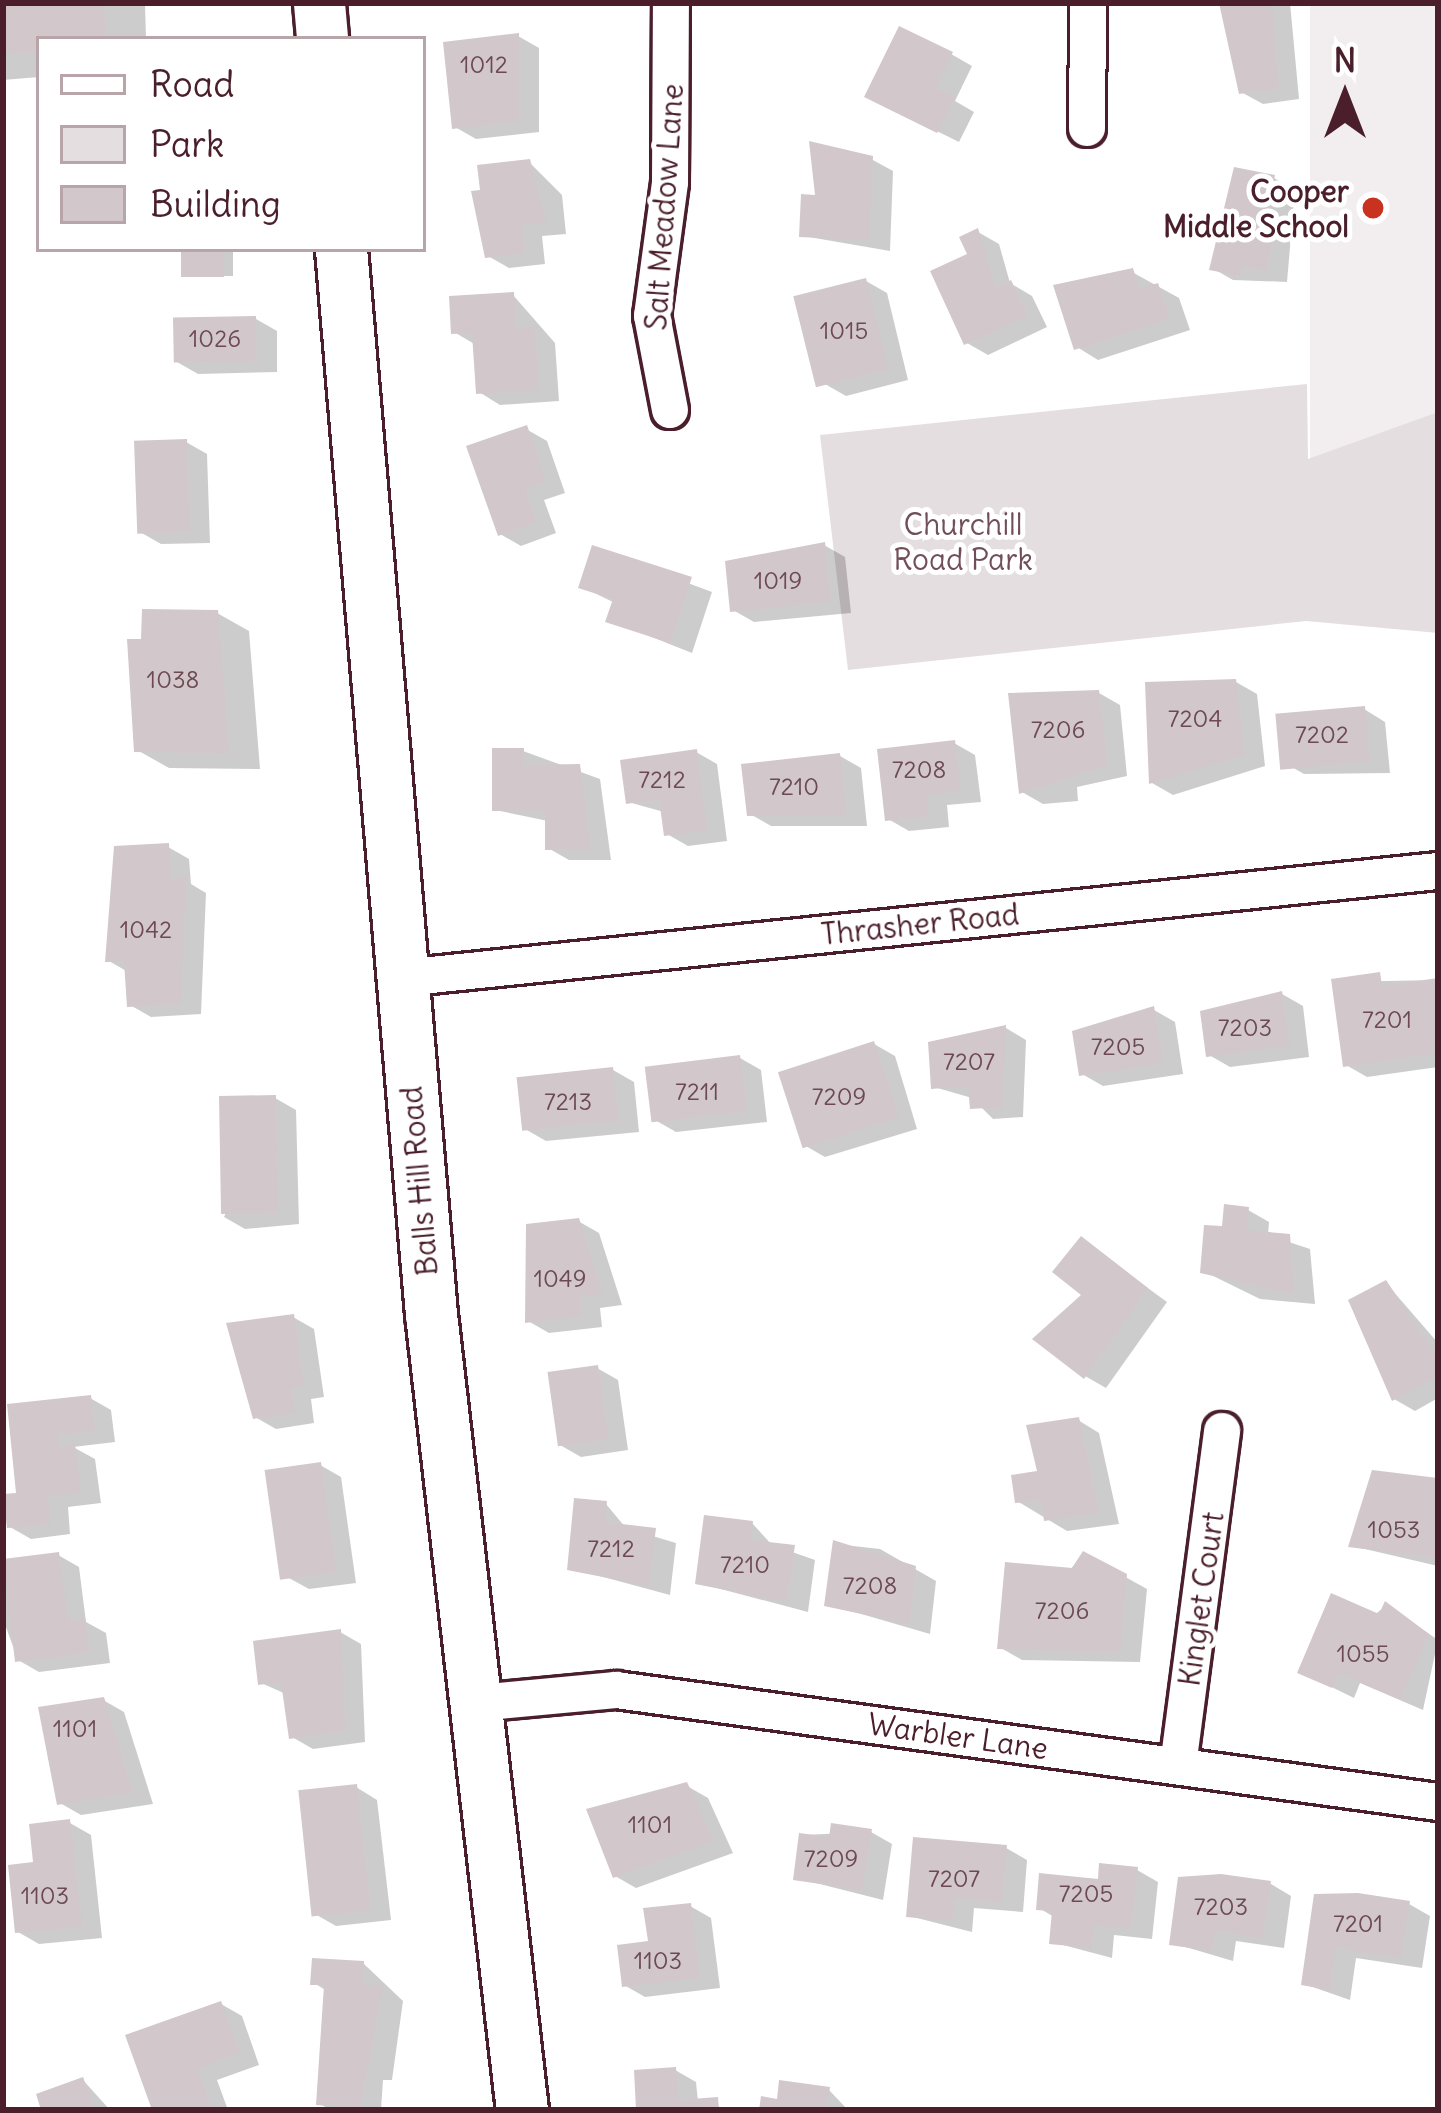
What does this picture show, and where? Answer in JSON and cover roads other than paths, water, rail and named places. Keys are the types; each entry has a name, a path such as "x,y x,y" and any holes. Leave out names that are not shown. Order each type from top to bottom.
{"street":[{"path":"319,3 322,36"},
{"name":"Salt Meadow Lane","path":"670,410 652,316 670,182 671,3"},
{"path":"1088,3 1088,128"},
{"name":"Balls Hill Road","path":"341,252 402,978 522,2110"},
{"name":"Thrasher Road","path":"402,978 1438,871"},
{"name":"Kinglet Court","path":"1178,1766 1222,1431"},
{"name":"Warbler Lane","path":"478,1702 616,1690 1438,1802"}],"place":[{"name":"Cooper Middle School","path":"1373,208"}],"park label":[{"name":"Churchill Road Park","path":"963,541"}]}
